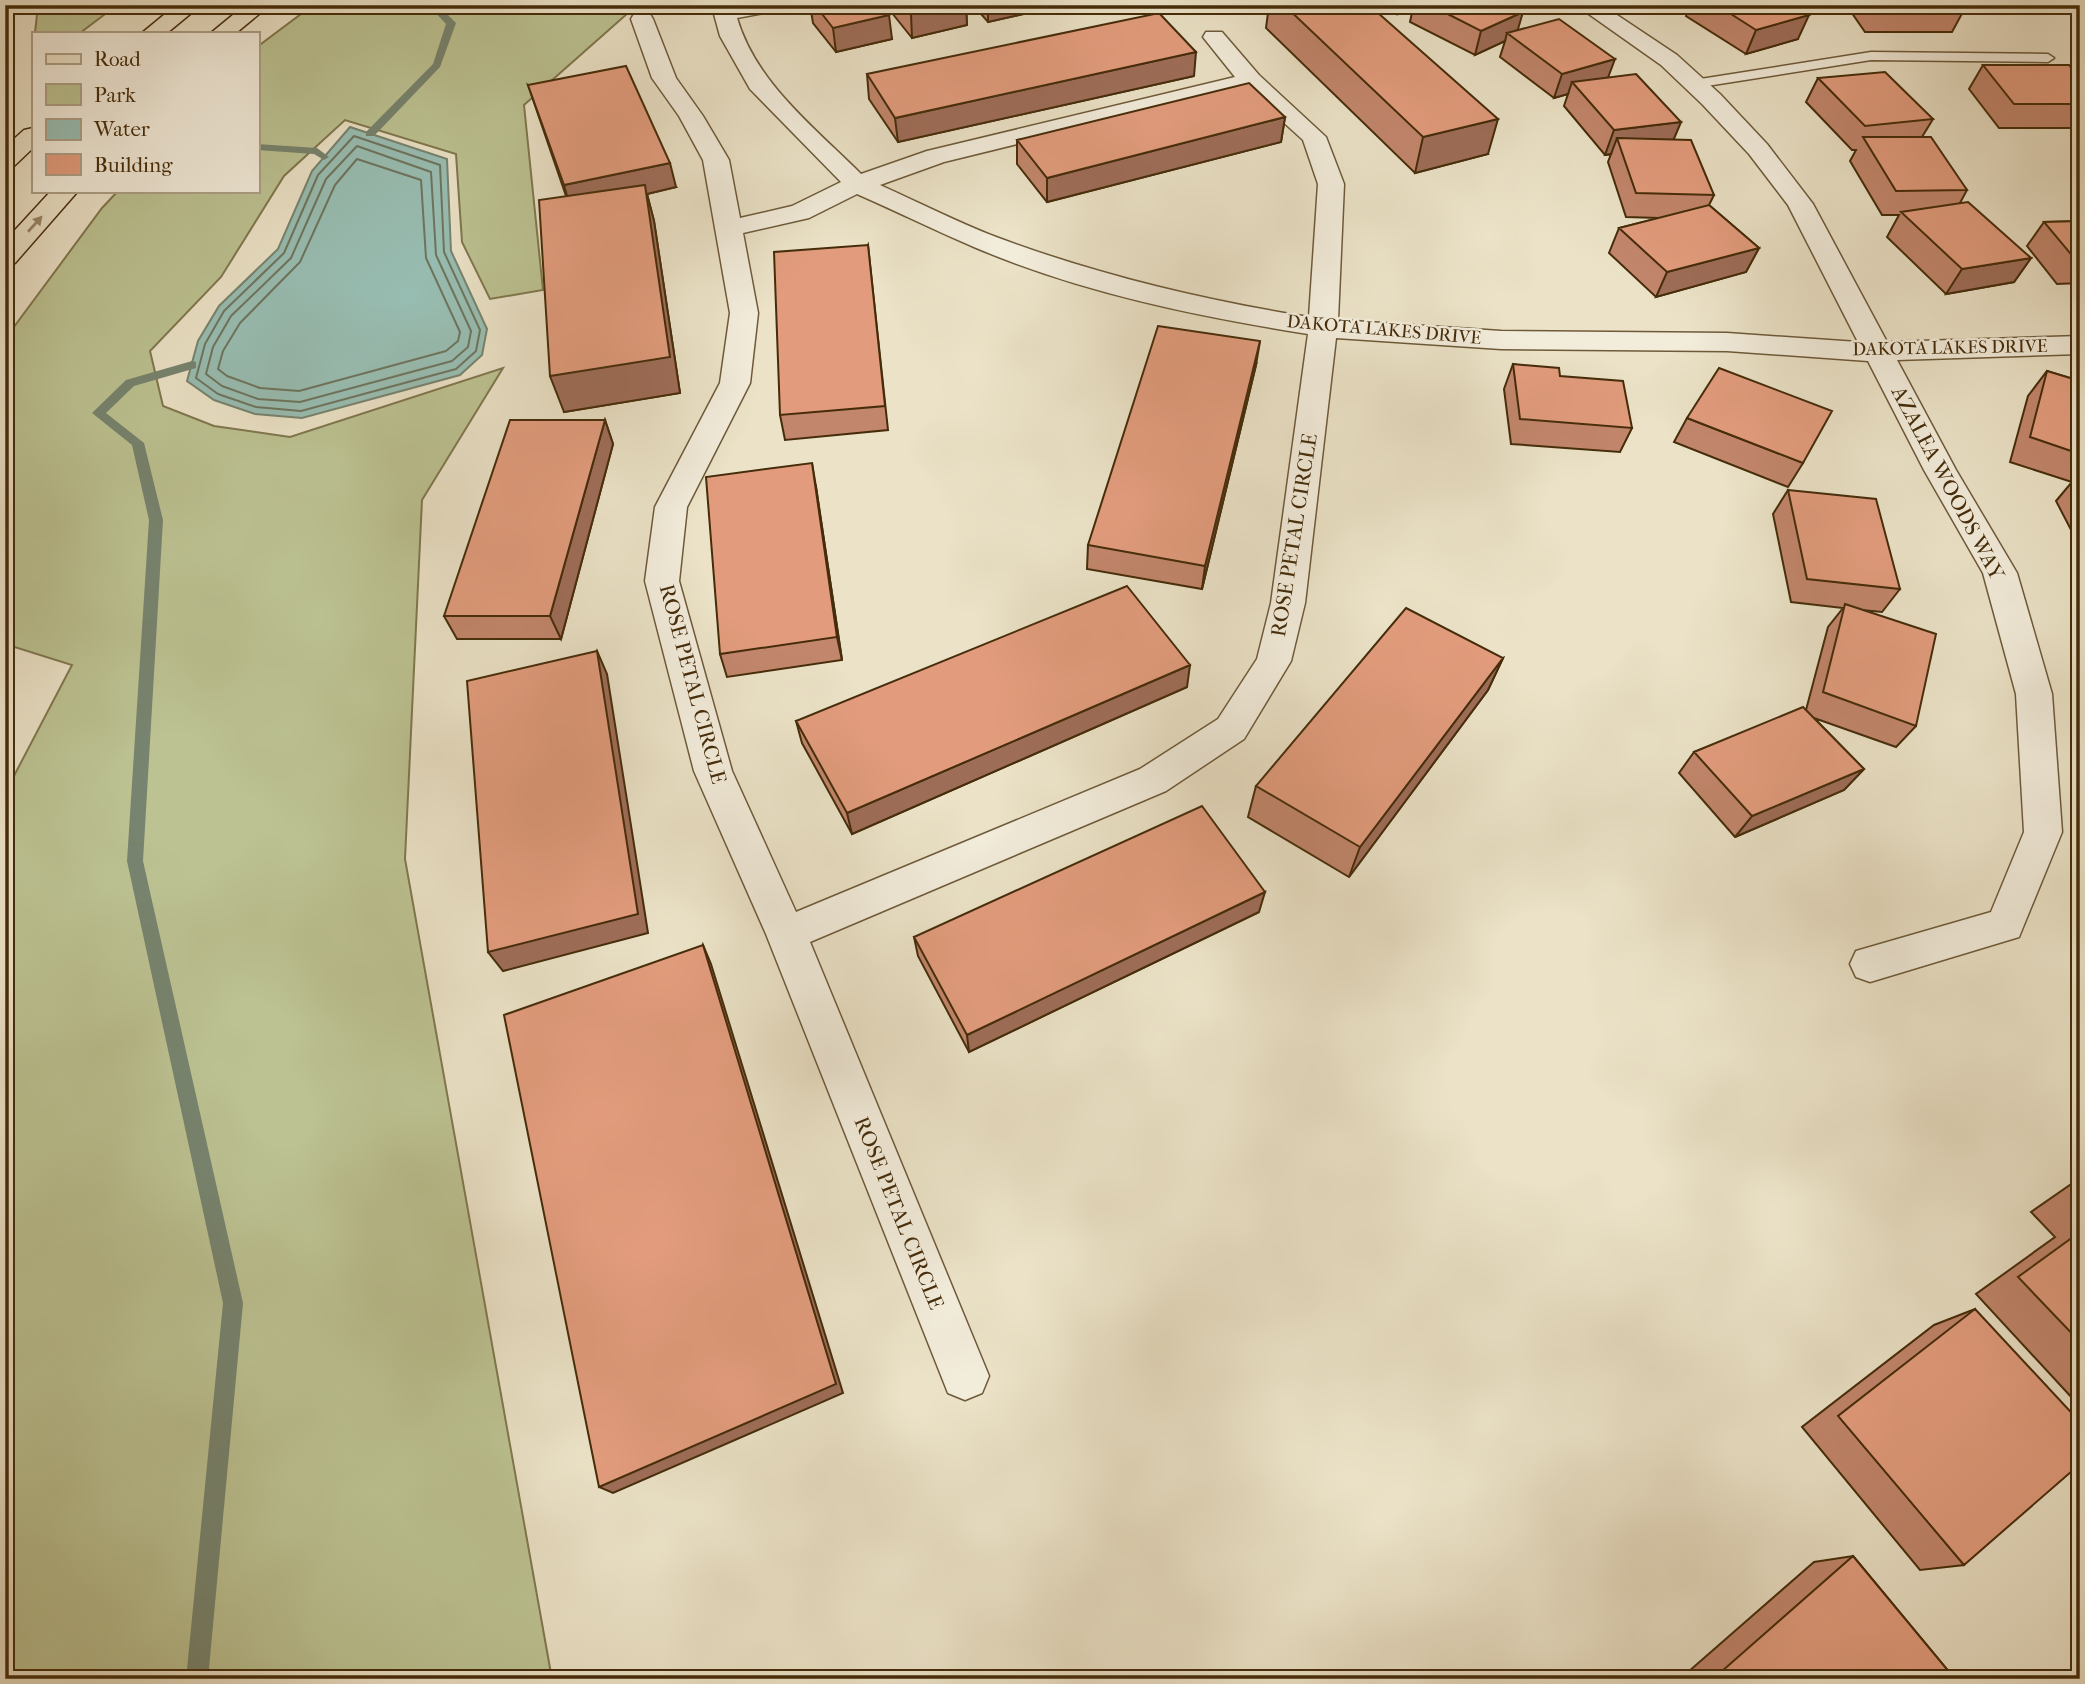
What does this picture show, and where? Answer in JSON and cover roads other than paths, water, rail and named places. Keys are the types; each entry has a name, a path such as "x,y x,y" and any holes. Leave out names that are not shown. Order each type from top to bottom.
{"main road":[{"path":"154,32 190,5"},
{"path":"223,32 259,5"},
{"path":"5,161 32,136"},
{"path":"5,257 64,192"}],"street":[{"path":"722,10 772,5"},
{"name":"AZALEA WOODS WAY","path":"1587,5 1669,60 1758,149 1800,204 1877,352 2000,573 2034,694 2043,832 2005,925 1870,964"},
{"name":"DAKOTA LAKES DRIVE","path":"722,10 731,36 758,84 857,184 985,242 1083,276 1217,311 1324,328 1500,340 1727,342 1877,352 2080,345"},
{"name":"ROSE PETAL CIRCLE","path":"642,19 664,78 691,116 716,160 744,313 734,383 671,507 662,582 713,771 786,933 965,1376"},
{"name":"ROSE PETAL CIRCLE","path":"786,933 1153,780 1231,729 1274,661 1288,603 1324,328 1331,184 1314,137 1251,80 1214,37"},
{"path":"729,228 800,212 857,184 936,156 1251,80"}],"lane":[{"path":"1694,84 1871,56 2048,58"}],"water":[{"path":"350,127 447,159 451,251 487,329 482,355 460,375 302,418 255,414 214,400 187,381 198,341 219,306 278,249 312,171"}],"waterway":[{"path":"370,134 437,65 451,23 432,5"},
{"path":"259,147 317,151 324,157"},
{"path":"192,365 130,383 98,413 138,443 156,520 135,861 233,1303 197,1679"}]}
